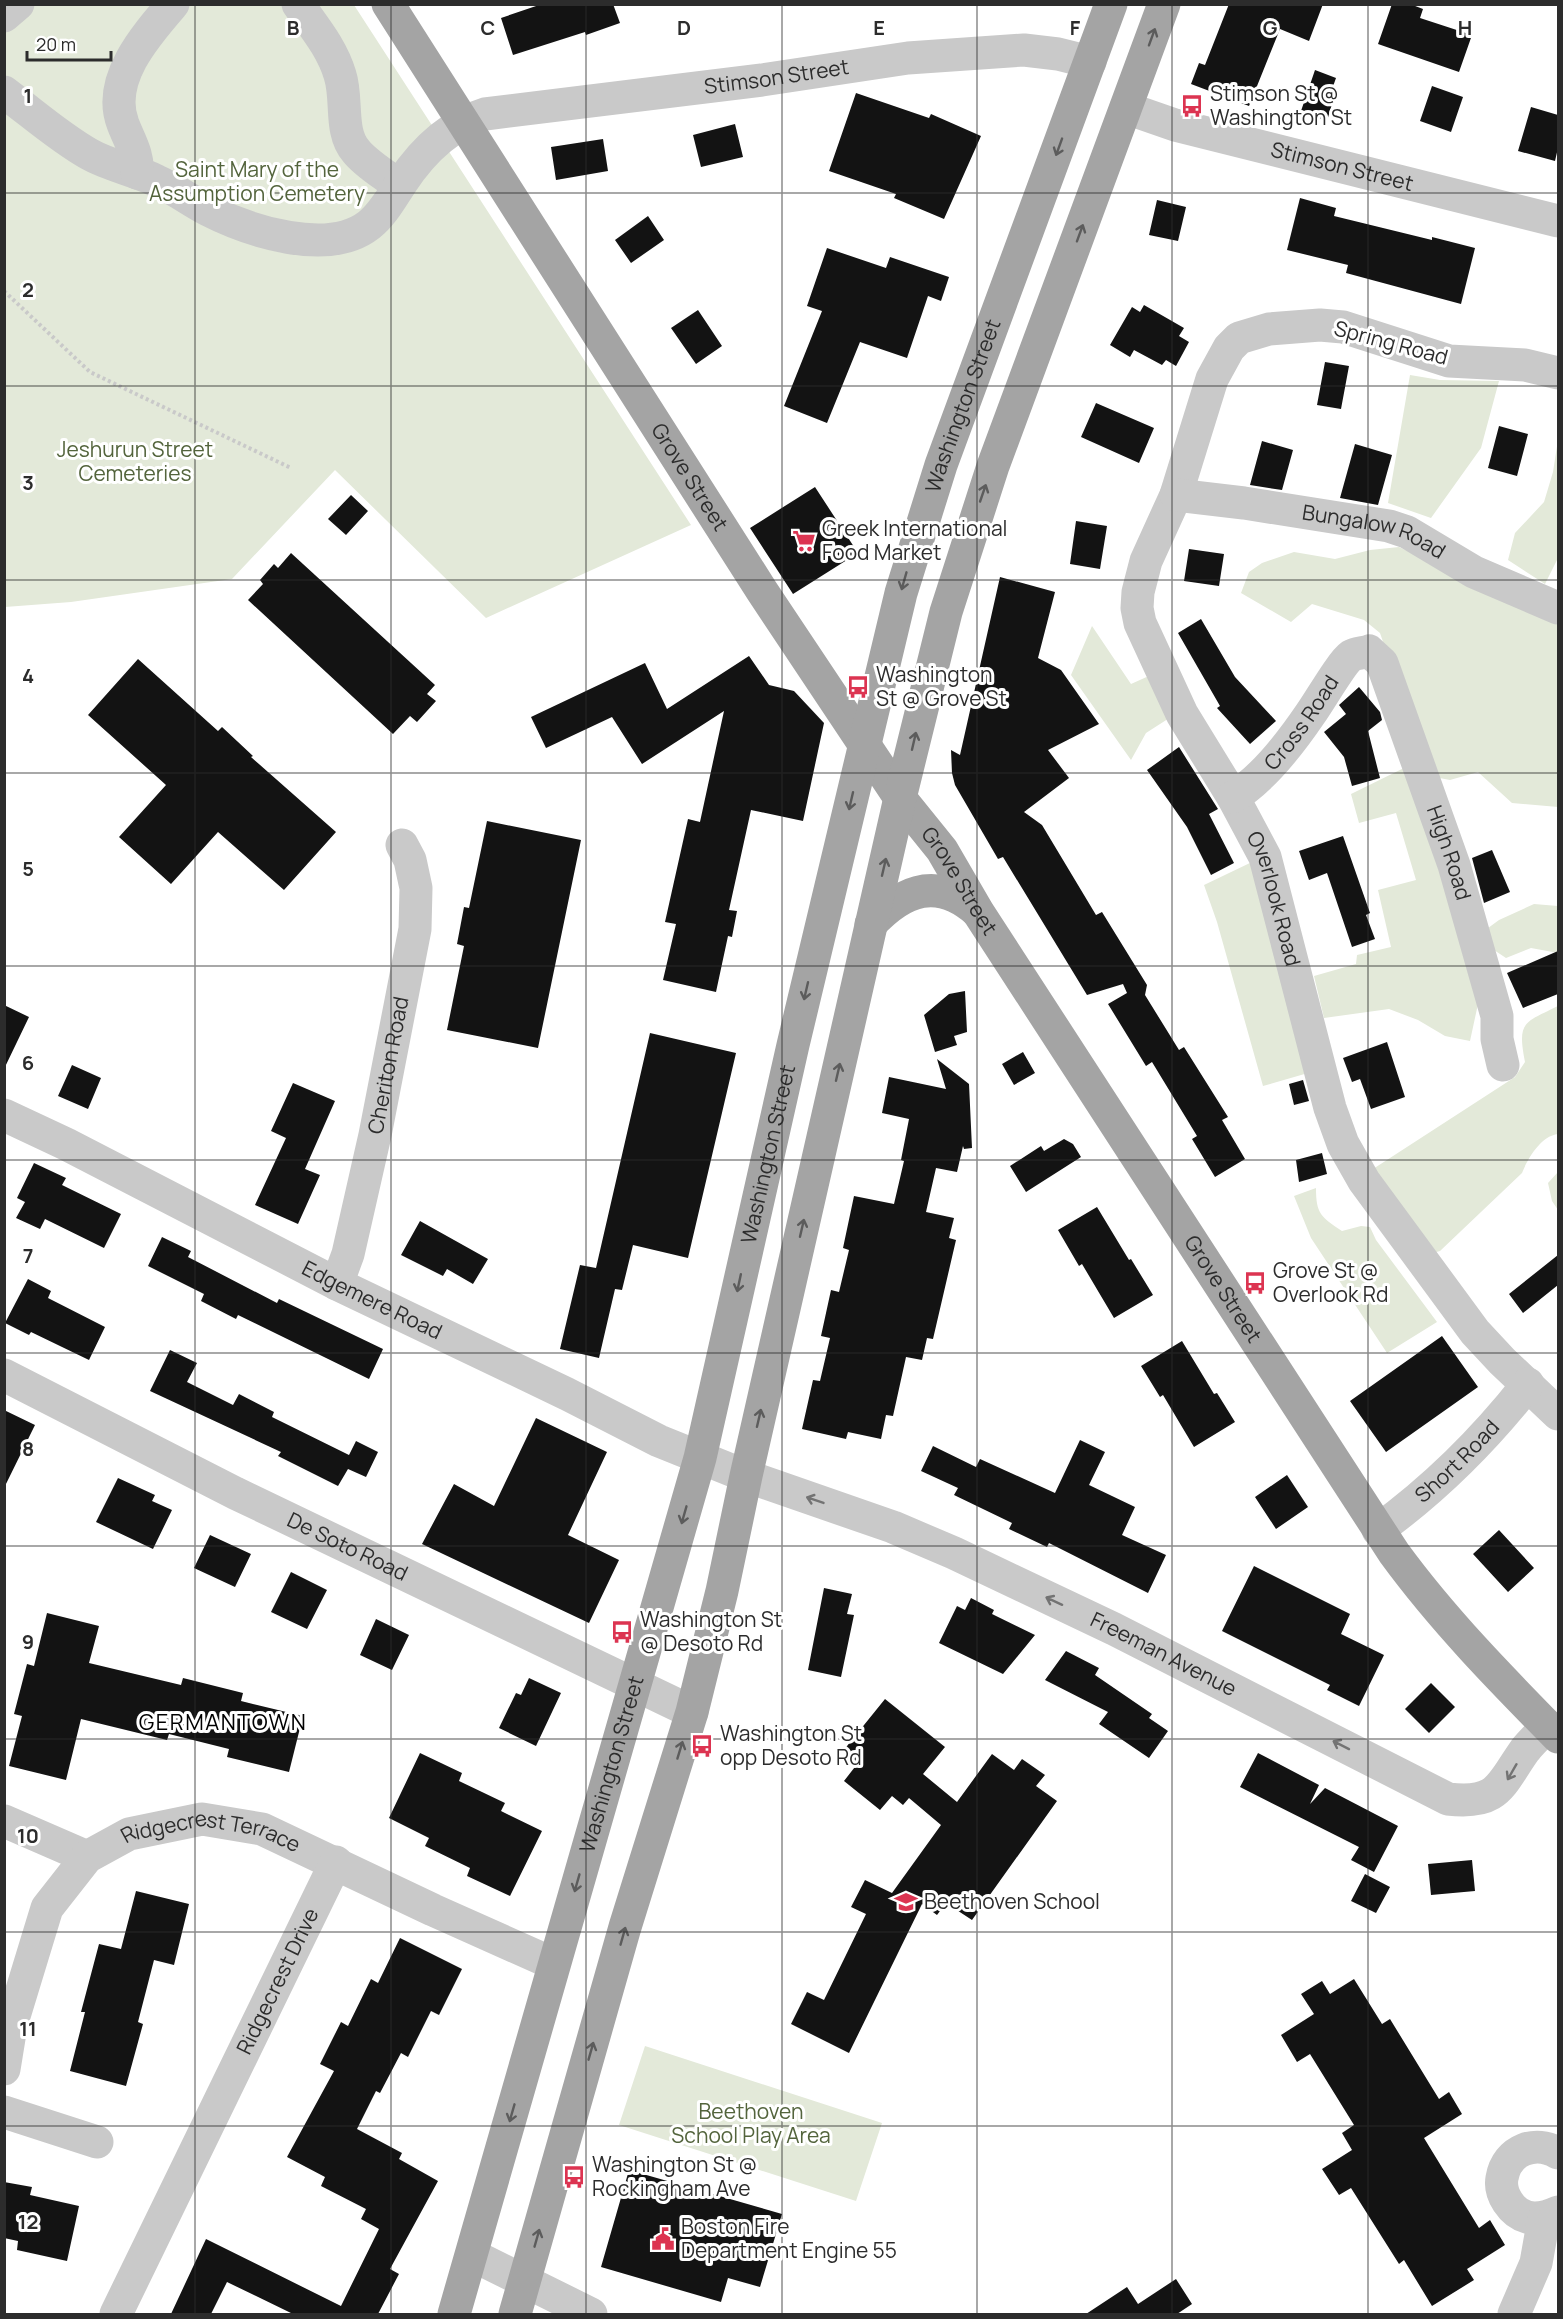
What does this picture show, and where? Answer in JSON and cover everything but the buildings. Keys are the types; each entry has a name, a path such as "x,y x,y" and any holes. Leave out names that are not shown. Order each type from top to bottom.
{"main road":[{"name":"Grove Street","path":"388,4 756,582 900,798 942,850 978,912 1378,1530 1409,1574 1447,1621 1553,1731"},
{"name":"Washington Street","path":"454,2314 700,1458 889,634 926,507 1112,4"},
{"path":"514,2314 625,1927 692,1712 722,1591 746,1476 930,669 975,517 1164,4"},
{"path":"1090,62 1137,78"},
{"path":"1079,92 1126,108"},
{"path":"871,924 883,912 906,897 931,890 956,895 978,912"}],"street":[{"path":"4,16 18,4"},
{"path":"137,173 136,157 120,118 120,94 124,75 133,57 172,4"},
{"path":"298,4 328,46 337,66 344,91 346,128 355,151 399,186"},
{"name":"Stimson Street","path":"4,92 90,154 156,180 223,216 280,236 310,240 342,237 359,232 374,221 423,153 473,117 496,112 762,80 908,57 1024,50 1058,54 1090,62"},
{"name":"Stimson Street","path":"1126,108 1174,125 1558,221"},
{"name":"Spring Road","path":"1228,348 1239,338 1269,329 1320,325 1343,327 1449,361 1525,365 1558,373"},
{"name":"Overlook Road","path":"1228,348 1212,379 1176,495 1146,561 1138,592 1137,608 1140,623 1182,714 1257,839 1271,877 1330,1108 1343,1144 1364,1181 1475,1332 1558,1414"},
{"name":"Bungalow Road","path":"1176,495 1244,503 1389,526 1407,532 1474,572 1558,608"},
{"name":"Cross Road","path":"1233,797 1254,783 1264,772 1311,712 1350,656 1369,651"},
{"name":"High Road","path":"1369,651 1382,663 1387,675 1454,865 1497,1016 1497,1039 1503,1065"},
{"name":"Cheriton Road","path":"336,1284 348,1254 375,1135 415,929 416,888 410,860 402,845"},
{"name":"Edgemere Road","path":"4,1115 66,1144 336,1284 659,1441 746,1476"},
{"name":"De Soto Road","path":"4,1375 235,1493 692,1712"},
{"name":"Short Road","path":"1378,1530 1419,1499 1473,1449 1528,1384"},
{"name":"Freeman Avenue","path":"746,1476 893,1527 954,1552 1114,1629 1448,1799 1470,1800 1493,1793 1508,1780 1526,1750 1553,1731"},
{"name":"Ridgecrest Terrace","path":"4,2069 11,2026 47,1908 87,1857 129,1834 202,1819 262,1829 336,1862"},
{"path":"4,1821 87,1857"},
{"path":"336,1862 433,1910 554,1964"},
{"name":"Ridgecrest Drive","path":"116,2314 336,1862"},
{"path":"4,2112 97,2142"},
{"path":"1514,2314 1536,2263 1551,2215 1527,2217 1513,2209 1503,2195 1501,2179 1507,2163 1518,2152 1533,2146 1549,2148 1558,2153"},
{"path":"472,2255 591,2314"}],"path":[{"path":"4,291 90,372 291,468"}],"green space":[{"name":"Saint Mary of the Assumption Cemetery","path":"5,5 354,5 691,525 486,618 335,470 232,579 71,602 5,607"},
{"path":"1410,375 1440,380 1499,381 1481,448 1431,518 1388,503"},
{"path":"1558,440 1558,558 1545,584 1508,560 1515,533 1544,502 1553,472"},
{"path":"1399,547 1459,576 1558,617 1558,807 1512,803 1478,772 1450,780 1429,776 1380,633 1364,620 1312,604 1291,622 1241,593 1249,572 1262,563 1294,552 1335,559 1370,550"},
{"path":"1092,626 1131,684 1151,675 1174,715 1146,733 1131,760 1071,675"},
{"path":"1404,768 1427,828 1478,1004 1470,1041 1445,1036 1418,1020 1389,1009 1324,1018 1314,976 1356,964 1357,955 1391,947 1378,890 1416,880 1396,813 1359,823 1351,794"},
{"path":"1252,862 1308,1073 1263,1086 1217,922 1204,885"},
{"path":"1534,904 1558,906 1558,953 1531,948 1506,958 1491,948 1484,931 1499,920"},
{"path":"1558,1006 1558,1134 1541,1143 1522,1173 1440,1251 1433,1253 1373,1169 1515,1077 1525,1062 1522,1038 1526,1025 1537,1016"},
{"path":"1558,1172 1558,1210 1552,1201 1548,1183"},
{"path":"1316,1188 1317,1204 1321,1214 1329,1222 1342,1231 1361,1226 1370,1227 1376,1240 1437,1322 1387,1353 1311,1238 1294,1196"},
{"name":"Beethoven School Play Area","path":"645,2046 882,2123 856,2201 619,2125"}],"place":[{"name":"Stimson St @ Washington St","path":"1192,106"},
{"name":"Greek International Food Market","path":"804,541"},
{"name":"Washington St @ Grove St","path":"858,687"},
{"name":"Grove St @ Overlook Rd","path":"1255,1283"},
{"name":"Washington St @ Desoto Rd","path":"622,1632"},
{"name":"Washington St opp Desoto Rd","path":"702,1746"},
{"name":"Beethoven School","path":"906,1902"},
{"name":"Washington St @ Rockingham Ave","path":"574,2177"},
{"name":"Boston Fire Department Engine 55","path":"663,2239"}],"district":[{"name":"GERMANTOWN","path":"223,1722"}],"park label":[{"name":"Jeshurun Street Cemeteries","path":"135,462"}]}
